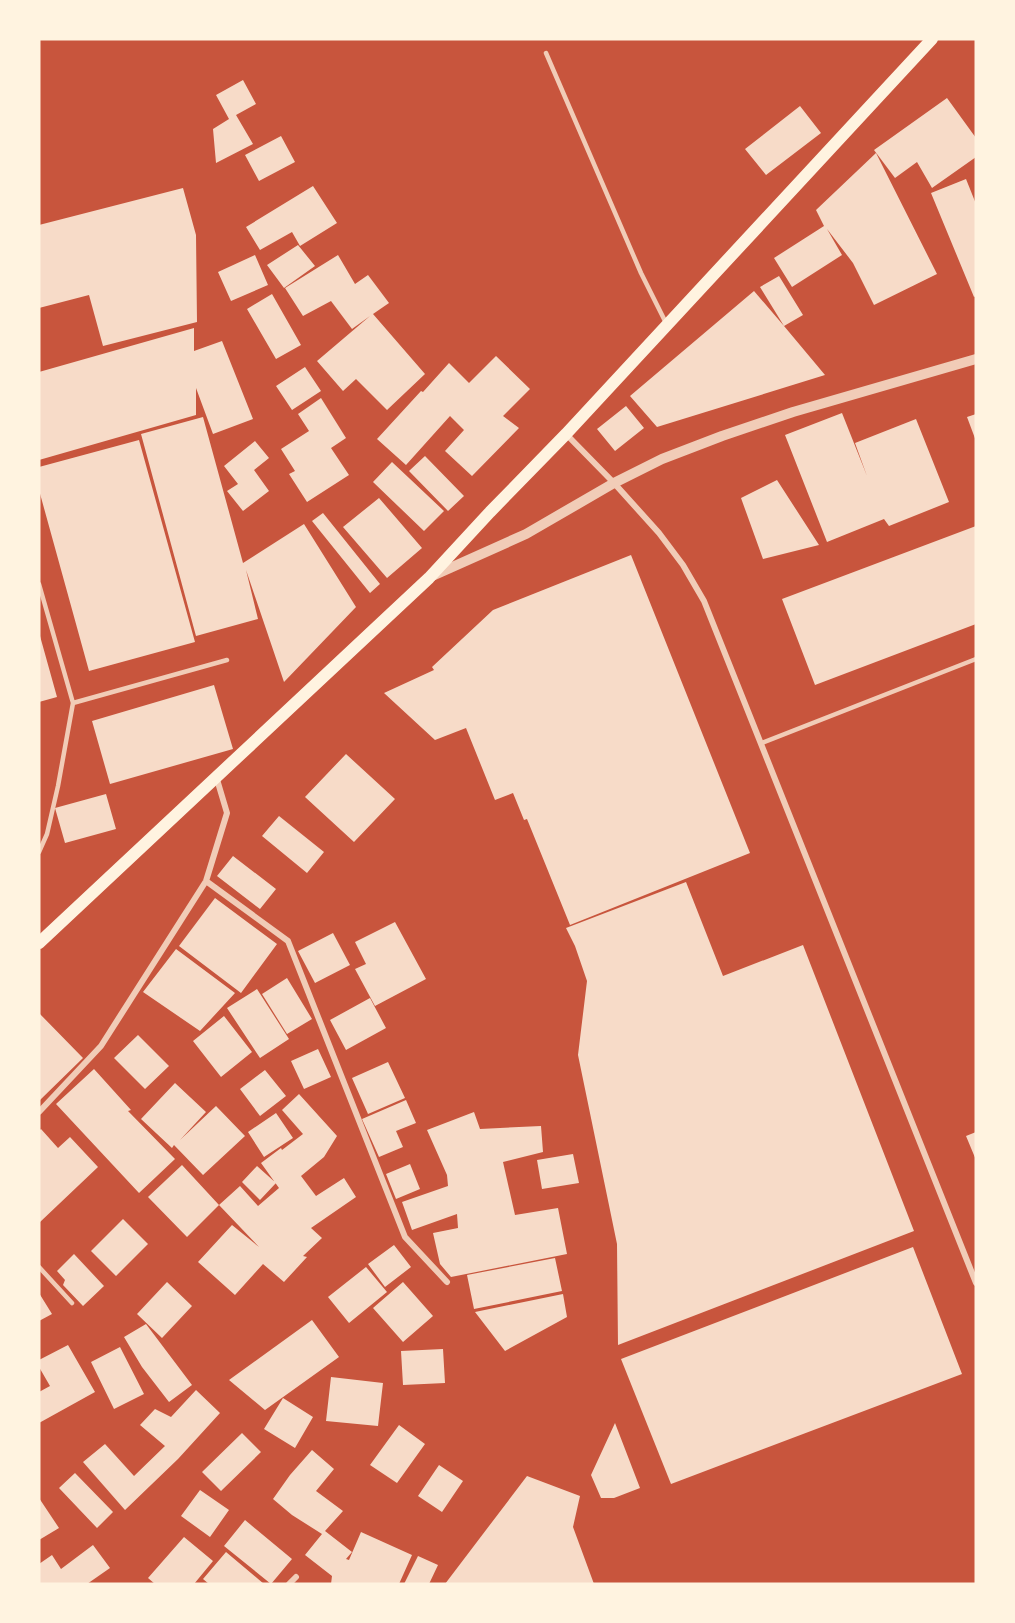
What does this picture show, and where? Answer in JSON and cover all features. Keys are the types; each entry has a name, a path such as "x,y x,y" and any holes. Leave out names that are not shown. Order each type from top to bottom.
{"main road":[{"path":"39,943 429,578 566,434 932,39"}],"street":[{"path":"429,578 526,534 614,483 662,459 793,412 976,359"},
{"path":"566,434 659,533 683,565 704,601 976,1283"},
{"path":"39,1112 101,1046 206,881 227,813 216,776"},
{"path":"206,881 288,941 405,1237 447,1282"},
{"path":"289,1584 296,1577"}],"lane":[{"path":"546,53 667,325"},
{"path":"39,584 73,703 47,834 39,852"},
{"path":"762,743 976,659"},
{"path":"73,703 227,660"},
{"path":"39,1267 72,1303"}],"building":[{"path":"243,80 256,104 236,115 253,144 216,163 213,129 229,119 216,95"},
{"path":"947,98 976,138 976,157 932,188 917,162 895,178 874,150"},
{"path":"800,106 821,133 766,175 745,149"},
{"path":"281,136 295,162 259,181 245,155"},
{"path":"876,153 937,274 874,305 853,263 827,229 842,255 792,287 774,258 824,226 816,210"},
{"path":"966,179 976,204 976,296 974,297 931,193"},
{"path":"313,186 337,223 300,246 292,232 260,250 246,227"},
{"path":"183,188 196,235 197,322 103,346 89,295 39,308 39,225"},
{"path":"298,245 315,266 284,288 267,265"},
{"path":"255,255 268,285 231,301 218,272"},
{"path":"338,255 355,284 368,275 389,303 373,314 425,374 387,410 356,379 343,391 317,361 370,316 352,329 331,301 303,316 285,288"},
{"path":"779,276 803,315 784,326 760,287"},
{"path":"754,291 825,375 657,427 630,396"},
{"path":"272,294 301,345 276,359 247,309"},
{"path":"194,328 194,351 222,341 253,419 213,434 196,388 196,415 39,460 39,372"},
{"path":"496,356 530,389 503,416 519,428 472,476 445,451 464,430 450,416 406,465 377,439 449,363 469,383"},
{"path":"305,367 321,391 292,410 276,386"},
{"path":"321,398 346,438 331,448 349,475 307,502 289,474 295,471 281,449 309,431 298,414"},
{"path":"626,406 644,428 615,451 597,429"},
{"path":"842,413 867,476 855,443 916,419 949,502 889,526 884,519 827,542 785,435"},
{"path":"976,414 976,441 967,417"},
{"path":"203,417 243,563 304,524 356,607 284,682 246,570 258,619 196,636 141,434"},
{"path":"139,440 195,642 89,671 39,490 39,467"},
{"path":"255,441 269,458 254,470 269,491 243,511 227,491 238,484 224,466"},
{"path":"425,456 464,496 448,511 409,471"},
{"path":"392,462 444,511 424,531 373,482"},
{"path":"777,480 819,545 763,559 741,498"},
{"path":"379,498 422,548 387,578 343,527"},
{"path":"323,513 380,584 370,593 312,521"},
{"path":"976,526 976,624 815,685 782,599"},
{"path":"631,555 750,853 570,925 527,819 524,820 513,793 495,800 466,728 435,740 384,693 434,670 432,667 493,610"},
{"path":"39,637 57,697 39,702"},
{"path":"214,685 233,749 110,784 92,721"},
{"path":"346,754 395,799 354,842 305,797"},
{"path":"106,794 116,829 65,843 55,808"},
{"path":"279,816 324,852 307,873 262,836"},
{"path":"233,856 276,889 260,909 217,876"},
{"path":"686,882 723,976 803,945 914,1231 618,1345 617,1244 578,1055 587,981 566,928"},
{"path":"215,898 277,944 241,993 179,946"},
{"path":"395,922 426,979 375,1006 355,969 366,964 355,942"},
{"path":"333,933 350,965 315,983 298,951"},
{"path":"176,949 235,993 200,1031 143,992"},
{"path":"287,978 312,1019 287,1034 262,994"},
{"path":"257,989 289,1039 260,1058 227,1008"},
{"path":"370,998 386,1028 346,1050 330,1020"},
{"path":"39,1013 83,1058 39,1101"},
{"path":"224,1016 252,1052 221,1077 193,1041"},
{"path":"138,1035 169,1066 145,1089 114,1058"},
{"path":"318,1049 331,1077 304,1089 291,1061"},
{"path":"388,1062 405,1098 368,1114 352,1078"},
{"path":"94,1069 131,1110 128,1111 175,1159 139,1193 56,1104"},
{"path":"265,1070 286,1096 260,1116 240,1089"},
{"path":"175,1083 206,1112 180,1140 216,1106 245,1136 203,1175 174,1145 172,1148 141,1119"},
{"path":"299,1094 337,1136 324,1157 301,1176 316,1196 344,1178 356,1197 311,1228 322,1238 303,1256 307,1257 284,1282 263,1264 235,1295 198,1262 232,1225 259,1247 219,1205 240,1186 258,1206 279,1188 261,1163 303,1134 282,1110"},
{"path":"406,1100 416,1123 396,1131 403,1147 379,1157 362,1119"},
{"path":"474,1112 480,1129 541,1126 543,1152 503,1162 515,1215 558,1208 567,1254 451,1277 440,1264 433,1233 458,1228 457,1214 412,1230 402,1202 448,1186 447,1175 427,1130"},
{"path":"276,1113 293,1138 264,1157 248,1132"},
{"path":"41,1129 58,1148 70,1137 98,1167 39,1223 39,1131"},
{"path":"976,1132 976,1160 966,1136"},
{"path":"573,1154 579,1183 542,1189 537,1160"},
{"path":"410,1164 420,1189 396,1199 386,1174"},
{"path":"182,1165 219,1205 187,1237 148,1197"},
{"path":"257,1166 276,1183 260,1200 242,1182"},
{"path":"123,1219 148,1244 116,1276 91,1251"},
{"path":"394,1245 411,1267 385,1287 368,1264"},
{"path":"913,1247 962,1374 671,1484 621,1359"},
{"path":"74,1254 104,1286 83,1306 63,1285 65,1280 57,1271"},
{"path":"555,1258 562,1291 474,1309 467,1275"},
{"path":"366,1267 387,1292 349,1323 328,1297"},
{"path":"167,1282 192,1306 162,1338 137,1314"},
{"path":"403,1282 433,1316 403,1342 373,1308"},
{"path":"39,1293 52,1314 39,1321"},
{"path":"563,1294 567,1317 505,1351 475,1312"},
{"path":"312,1320 339,1357 265,1410 229,1380"},
{"path":"146,1324 192,1385 169,1402 142,1367 124,1337"},
{"path":"68,1345 95,1392 39,1423 39,1392 50,1386 39,1367 39,1360"},
{"path":"120,1347 144,1394 114,1409 91,1362"},
{"path":"443,1349 445,1383 403,1385 401,1351"},
{"path":"331,1377 383,1383 378,1426 326,1421"},
{"path":"196,1390 220,1413 178,1459 125,1510 83,1462 105,1444 134,1476 165,1446 140,1425 155,1409 171,1417"},
{"path":"283,1398 313,1417 295,1448 264,1429"},
{"path":"615,1423 640,1488 614,1498 601,1498 591,1475"},
{"path":"399,1425 425,1444 397,1483 370,1465"},
{"path":"242,1433 261,1452 221,1491 202,1472"},
{"path":"312,1450 334,1469 316,1491 343,1511 325,1531 352,1552 346,1559 349,1560 361,1532 412,1555 399,1584 331,1584 332,1576 305,1555 322,1534 292,1515 273,1499"},
{"path":"439,1465 463,1481 442,1512 418,1496"},
{"path":"75,1473 113,1512 97,1528 59,1488"},
{"path":"527,1476 580,1496 573,1527 594,1584 445,1584"},
{"path":"200,1490 229,1510 210,1537 181,1516"},
{"path":"39,1498 59,1528 39,1540"},
{"path":"245,1520 292,1559 271,1584 224,1546"},
{"path":"184,1537 213,1561 194,1584 155,1584 148,1578"},
{"path":"93,1545 110,1568 87,1584 39,1584 39,1564 52,1555 61,1569"},
{"path":"226,1552 264,1584 209,1584 203,1579"},
{"path":"418,1556 438,1565 429,1584 404,1584"}]}
